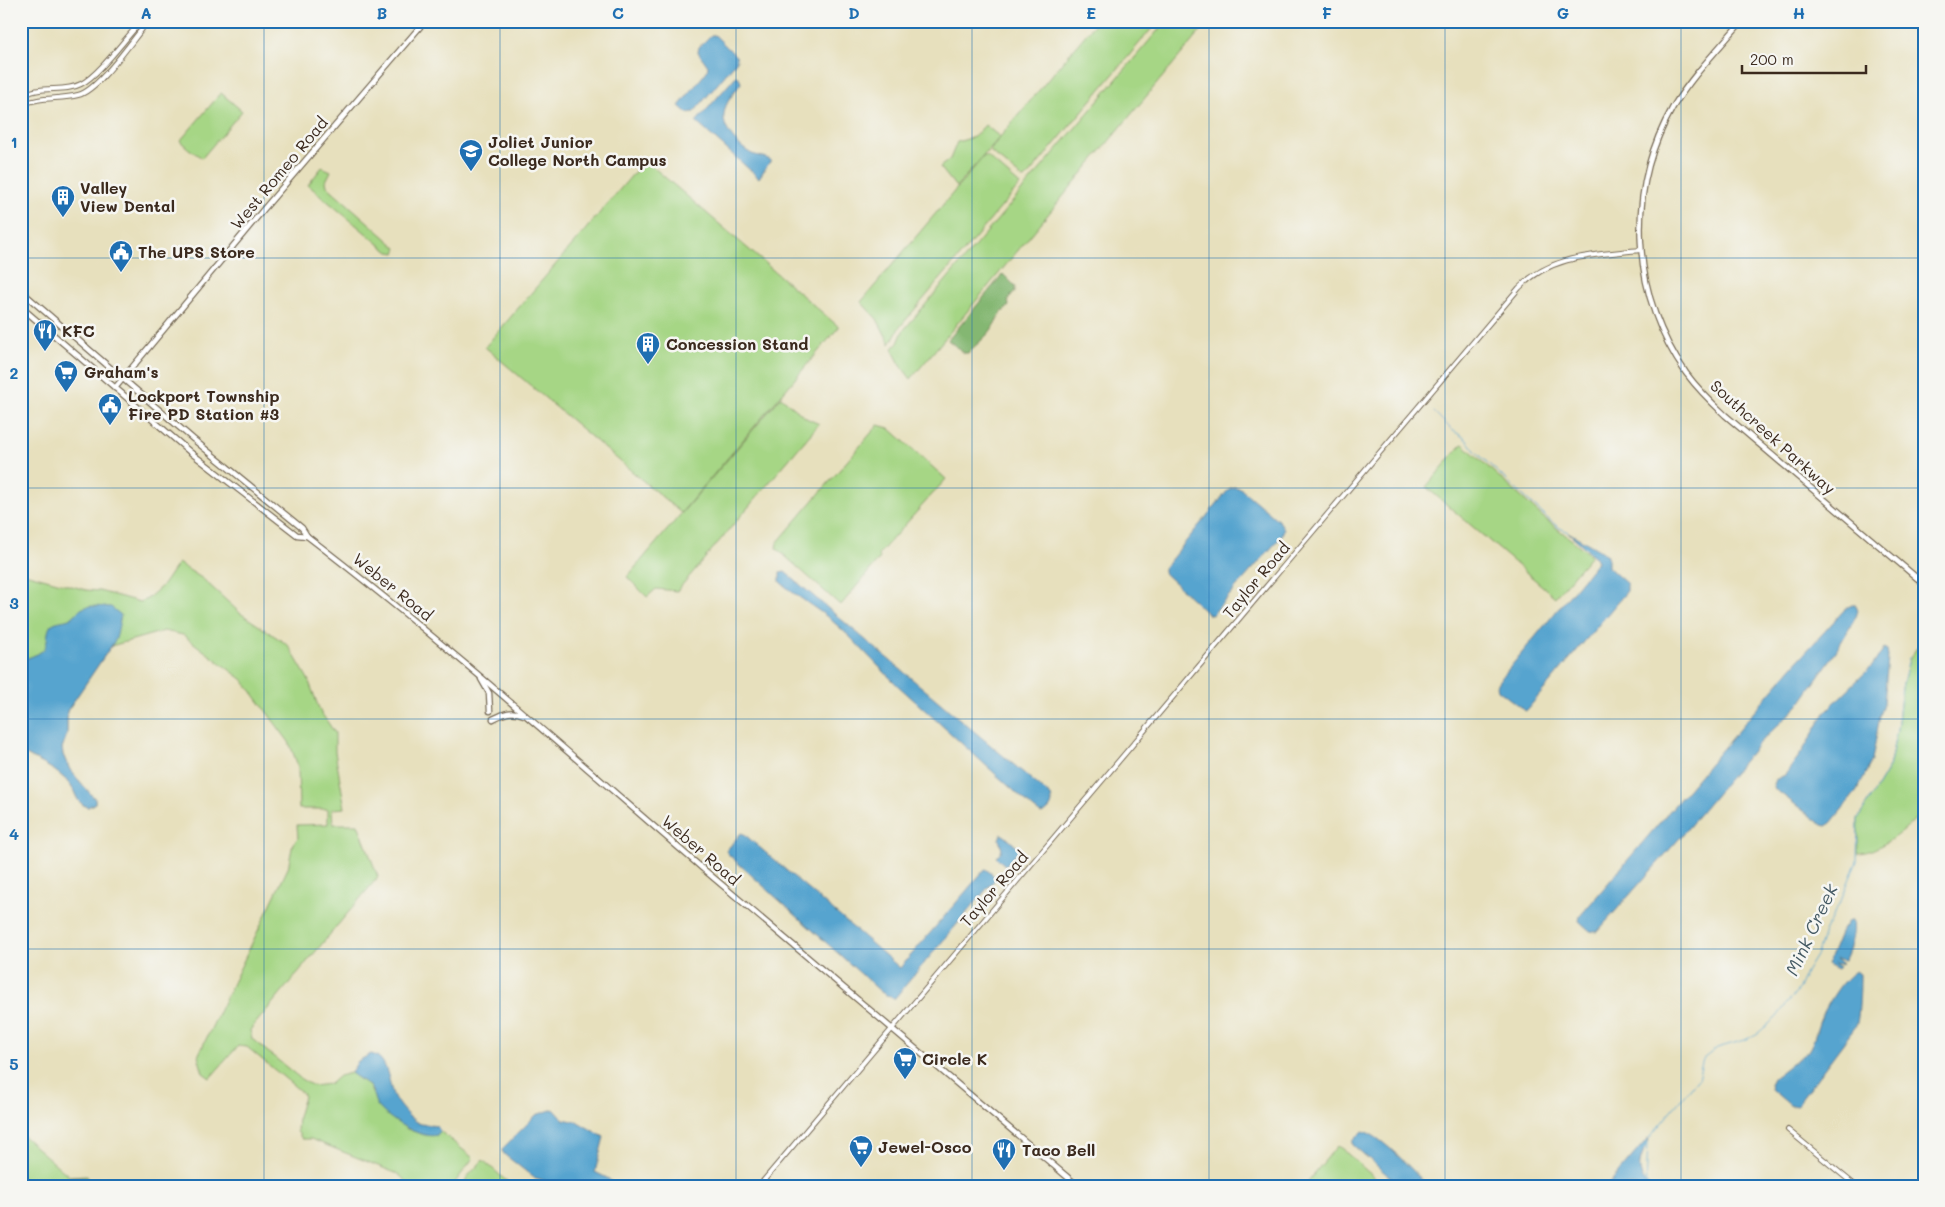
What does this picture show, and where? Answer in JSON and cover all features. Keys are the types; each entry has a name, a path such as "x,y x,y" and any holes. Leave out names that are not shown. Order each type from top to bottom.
{"main road":[{"name":"West Romeo Road","path":"115,388 263,210 425,21"},
{"path":"1640,250 1640,208 1647,171 1658,137 1685,89 1742,21"},
{"name":"Southcreek Parkway","path":"1640,250 1653,309 1665,338 1692,380 1725,415 1924,584"},
{"name":"Weber Road","path":"21,290 194,439 302,528 307,536 385,596 480,675 891,1029 1078,1186"},
{"name":"Weber Road","path":"21,307 190,452 297,535 307,536"},
{"path":"480,675 489,693 490,711"},
{"path":"493,719 514,711 527,716"}],"street":[{"path":"21,98 34,91 73,88 83,84 138,24 144,21"},
{"path":"21,105 36,99 66,97 84,93 94,86 142,29 144,21"},
{"name":"Taylor Road","path":"759,1186 1519,288 1539,271 1565,260 1640,250"},
{"path":"1788,1130 1856,1186"}],"green space":[{"path":"1097,21 1158,21 1026,178 1023,179 990,151 999,138 956,187 940,167 950,159 957,142 974,137 985,125 1000,137"},
{"path":"1166,21 1209,21 911,379 892,349 898,343 903,331"},
{"path":"221,93 242,111 202,158 180,141"},
{"path":"984,156 987,156 1020,185 899,328 890,344 877,319 861,302"},
{"path":"645,160 839,327 681,513 485,347"},
{"path":"322,167 331,171 326,181 327,186 397,248 395,253 389,252 380,245 308,185"},
{"path":"1003,274 1015,286 1015,291 1008,300 1009,306 1000,315 986,336 968,353 964,353 948,340"},
{"path":"781,397 806,418 819,424 677,591 656,589 647,597 627,577"},
{"path":"878,425 889,428 946,479 878,555 880,558 841,605 776,548 777,543"},
{"path":"1463,444 1544,518 1591,555 1555,597 1426,487"},
{"path":"178,563 203,579 240,613 288,645 308,679 320,711 335,733 335,752 345,808 332,809 333,824 358,824 378,877 250,1030 252,1039 301,1079 313,1086 330,1084 339,1076 351,1073 369,1086 378,1106 407,1129 425,1135 437,1135 440,1131 473,1158 454,1184 457,1186 412,1186 398,1174 311,1139 302,1139 297,1131 298,1117 304,1096 247,1047 238,1046 210,1078 203,1073 198,1056 288,868 293,843 298,838 297,825 328,824 328,809 299,809 298,766 289,742 243,680 183,635 164,631 111,646 67,711 67,734 62,748 70,770 95,799 95,803 88,807 81,803 71,786 61,775 21,752 21,572 86,590 99,591 140,602 147,599 163,585"},
{"path":"1924,637 1924,807 1913,822 1895,837 1875,849 1858,853 1858,819 1889,767 1907,667 1910,658"},
{"path":"21,1134 69,1176 87,1175 88,1186 21,1186"},
{"path":"1337,1146 1341,1148 1384,1186 1304,1186"},
{"path":"483,1160 512,1186 463,1186 469,1175"}],"water":[{"path":"711,35 715,35 736,56 737,61 694,112 687,113 679,106 707,71 708,66 698,52 699,47"},
{"path":"736,76 739,77 741,83 726,105 724,120 732,137 742,147 752,154 771,160 759,178 696,122"},
{"path":"1234,487 1240,488 1280,522 1284,529 1281,537 1212,615 1208,614 1164,573 1164,568 1229,489"},
{"path":"1568,532 1608,555 1608,567 1627,584 1627,591 1526,711 1498,690 1497,685 1597,562 1595,557"},
{"path":"785,572 1051,796 1052,804 1049,809 1041,814 1034,809 895,683 829,618 780,582 780,573"},
{"path":"1856,605 1858,610 1856,617 1833,656 1798,706 1757,745 1678,840 1597,932 1590,931 1579,921 1580,916 1793,666 1846,608"},
{"path":"92,606 111,607 121,615 116,639 67,711 67,734 62,748 63,755 70,770 95,799 95,803 88,807 79,801 71,786 61,775 21,752 21,661 42,651 47,642 48,631 51,625 69,619 81,609"},
{"path":"1884,648 1887,650 1888,657 1884,703 1872,760 1857,791 1831,823 1826,826 1822,825 1775,789 1773,784 1775,780 1785,775 1802,752 1826,711 1873,665"},
{"path":"741,833 900,968 985,869 996,878 894,999 881,992 729,855 726,851"},
{"path":"1001,834 1019,849 1006,866 996,857 1002,850 999,839"},
{"path":"1849,920 1852,920 1854,929 1852,940 1844,961 1836,959 1842,964 1833,964 1839,968 1837,970 1827,965 1840,933"},
{"path":"1856,971 1860,974 1860,980 1859,1011 1856,1026 1797,1105 1791,1106 1771,1089 1770,1084 1773,1078 1808,1051 1831,999 1846,979"},
{"path":"371,1054 377,1056 385,1065 392,1092 401,1107 418,1123 437,1126 440,1131 437,1135 430,1136 404,1127 388,1116 377,1105 370,1087 351,1073 358,1061"},
{"path":"554,1109 563,1119 578,1122 604,1137 595,1172 609,1179 611,1182 608,1186 562,1186 533,1177 502,1151 536,1115"},
{"path":"1363,1131 1371,1134 1388,1147 1428,1186 1400,1186 1353,1145 1353,1141"},
{"path":"1648,1138 1649,1140 1641,1158 1640,1169 1641,1175 1649,1186 1607,1186"},
{"path":"70,1177 85,1177 88,1179 87,1186 62,1186 65,1180"}],"waterway":[{"path":"1434,412 1452,430 1465,438 1476,452 1547,518 1568,532"},
{"name":"Mink Creek","path":"1649,1138 1698,1079 1703,1059 1717,1048 1745,1040 1758,1033 1776,1018 1799,988 1817,954 1824,932 1841,900 1857,861 1858,819 1889,767 1897,730 1902,687 1909,658"},
{"name":"Mink Creek","path":"1646,1186 1648,1142"}],"place":[{"name":"Joliet Junior College North Campus","path":"471,172"},
{"name":"Valley View Dental","path":"63,218"},
{"name":"The UPS Store","path":"121,273"},
{"name":"KFC","path":"45,352"},
{"name":"Concession Stand","path":"648,365"},
{"name":"Graham's","path":"66,393"},
{"name":"Lockport Township Fire PD Station #3","path":"110,426"},
{"name":"Circle K","path":"905,1080"},
{"name":"Jewel-Osco","path":"861,1168"},
{"name":"Taco Bell","path":"1004,1171"}]}
